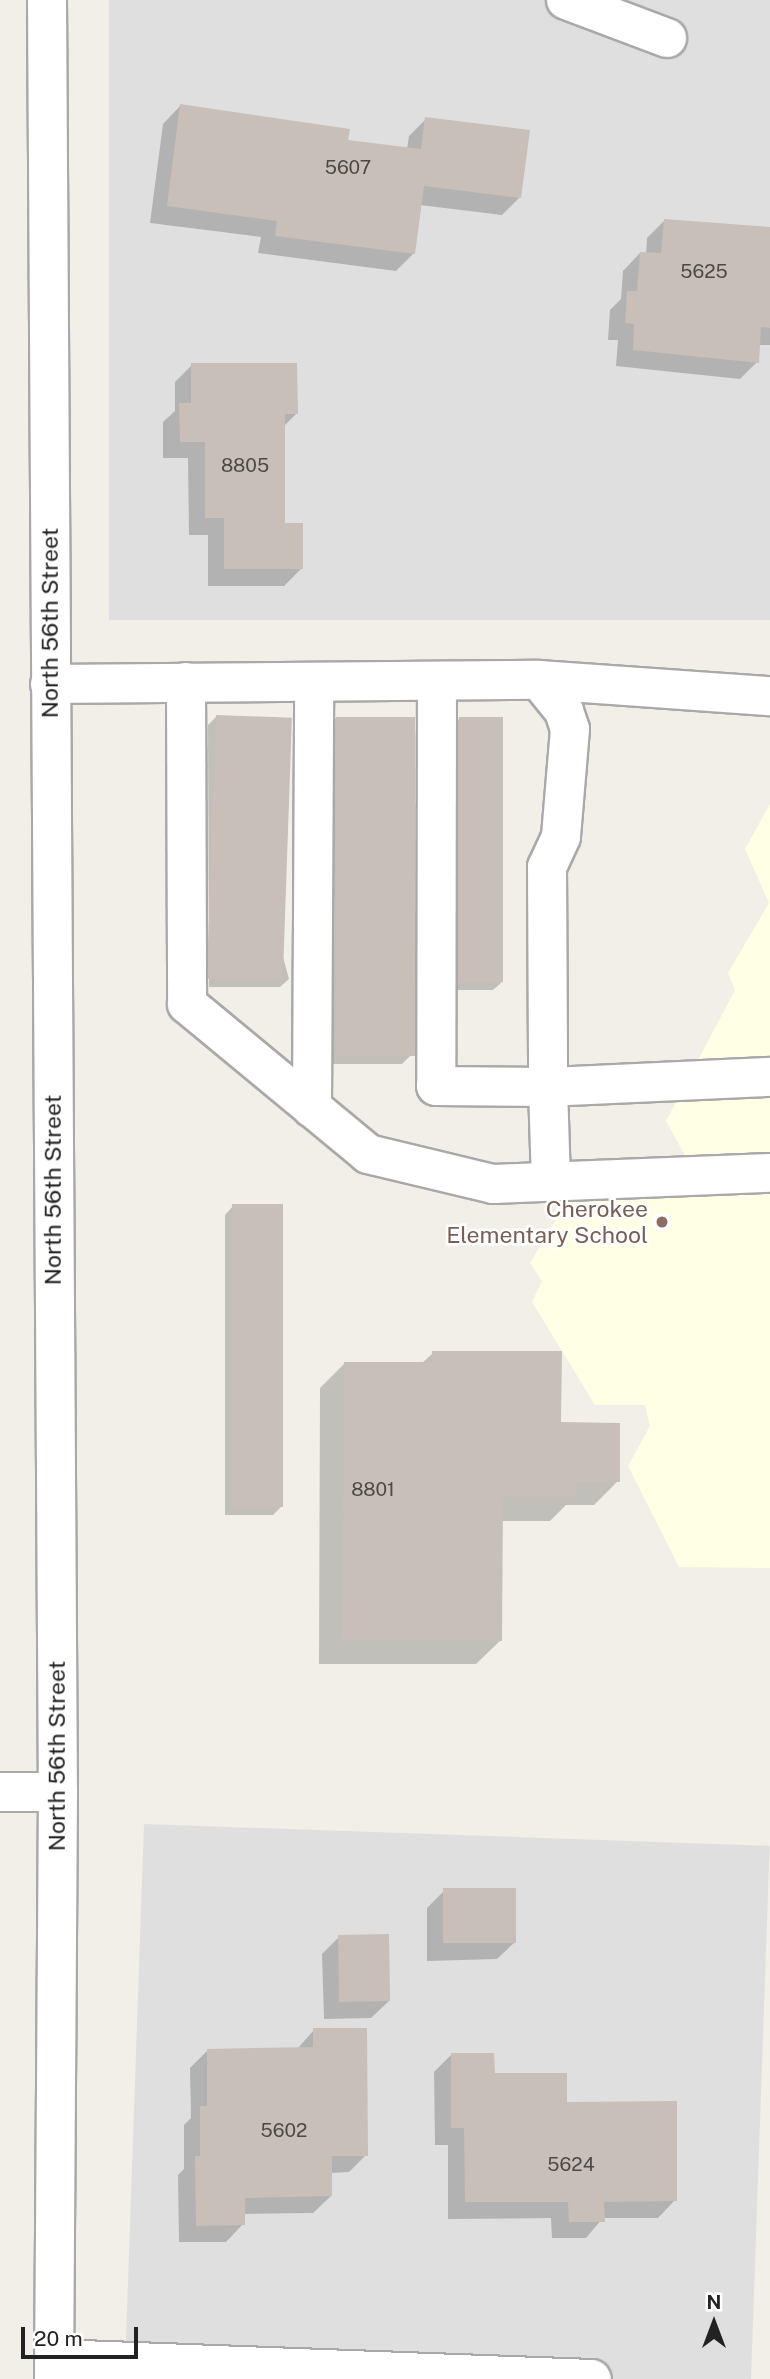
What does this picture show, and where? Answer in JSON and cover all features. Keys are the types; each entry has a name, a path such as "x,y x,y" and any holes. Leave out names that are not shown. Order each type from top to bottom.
{"street":[{"name":"North 56th Street","path":"47,0 58,1792 54,2369"},
{"path":"566,0 667,38"},
{"path":"50,684 539,680 770,695"},
{"path":"539,680 564,711 570,729 561,837 547,867 551,1182"},
{"path":"437,681 436,1086 548,1087 770,1077"},
{"path":"186,682 187,1004 368,1154 493,1184 770,1173"},
{"path":"312,1108 314,682"},
{"path":"0,1792 58,1792"},
{"path":"54,2369 592,2379"}],"shaded area":[{"path":"109,0 770,0 770,620 109,620"},
{"name":"Cherokee Elementary School","path":"770,804 770,1568 679,1567 628,1466 650,1426 645,1405 595,1405 532,1302 542,1281 530,1263 580,1180 687,1159 666,1121 735,990 728,973 769,903 745,849"},
{"path":"144,1824 770,1846 751,2379 125,2379"}],"building":[{"path":"180,104 350,129 348,140 421,149 425,117 530,130 521,198 424,186 415,254 275,236 277,221 167,206"},
{"path":"664,219 770,227 770,328 761,327 759,363 633,350 634,324 625,323 627,291 637,291 640,252 661,253"},
{"path":"191,363 297,363 298,414 285,414 285,523 303,523 303,569 224,569 224,518 205,518 205,442 180,442 179,403 191,403"},
{"path":"216,715 292,718 283,981 207,979"},
{"path":"336,717 415,717 415,1056 336,1056"},
{"path":"459,717 503,717 503,982 459,982"},
{"path":"232,1204 283,1204 283,1507 232,1507"},
{"path":"432,1351 562,1351 561,1422 620,1423 620,1482 576,1482 576,1497 503,1497 502,1641 342,1640 344,1362 432,1362"},
{"path":"443,1888 516,1888 516,1943 443,1943"},
{"path":"389,1934 390,2001 339,2002 338,1935"},
{"path":"313,2028 367,2028 368,2156 332,2156 332,2196 245,2198 245,2225 196,2226 195,2156 200,2156 200,2106 207,2106 207,2049 313,2047"},
{"path":"451,2053 494,2053 495,2073 567,2073 567,2102 677,2101 677,2201 604,2202 605,2222 569,2222 568,2202 465,2202 464,2128 451,2128"}],"place":[{"name":"Cherokee Elementary School","path":"662,1222"}]}
